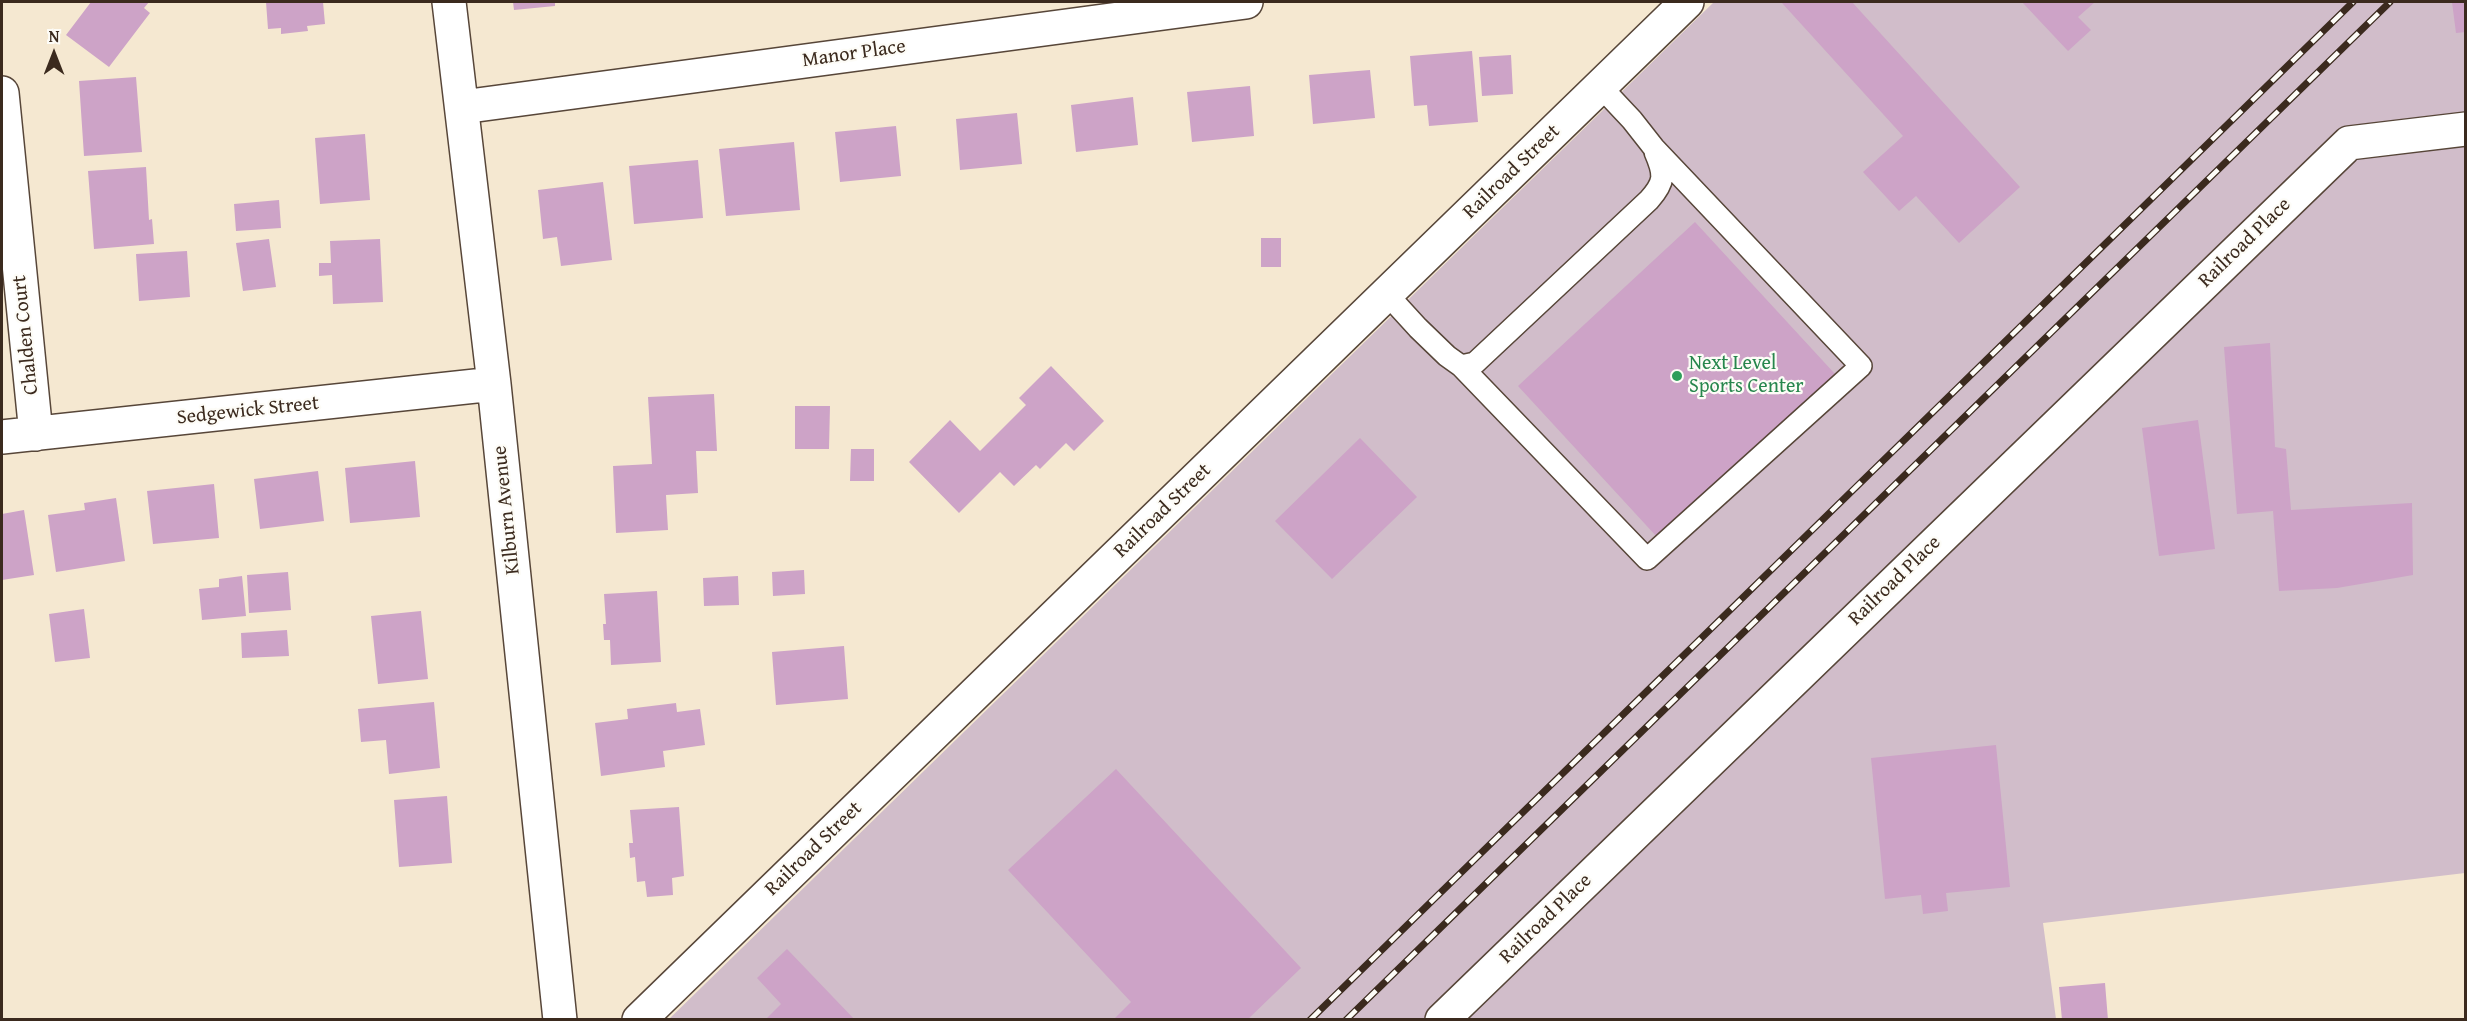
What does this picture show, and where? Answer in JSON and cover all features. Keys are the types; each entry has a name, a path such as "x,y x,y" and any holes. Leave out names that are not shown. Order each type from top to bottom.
{"street":[{"name":"Kilburn Avenue","path":"449,2 494,384 560,1020"},
{"name":"Manor Place","path":"462,107 1246,2"},
{"name":"Railroad Street","path":"639,1020 1687,2"},
{"name":"Chalden Court","path":"2,93 36,434"},
{"name":"Railroad Place","path":"1442,1020 2349,143 2466,129"},
{"name":"Sedgewick Street","path":"2,438 494,384"}],"lane":[{"path":"1386,293 1647,559 1861,366 1654,148 1632,120 1600,87"},
{"path":"1454,361 1475,363 1649,200 1659,188 1663,176 1654,148"}],"shaded area":[{"path":"1714,2 2465,2 2465,873 2043,923 2056,1019 668,1020"}],"building":[{"path":"91,2 149,2 144,8 150,13 109,67 66,35"},
{"path":"266,2 323,2 325,24 307,26 308,31 281,34 281,28 268,29"},
{"path":"513,2 555,2 555,6 514,10"},
{"path":"1852,2 2020,187 1959,243 1916,196 1899,211 1863,172 1903,136 1782,3"},
{"path":"2022,2 2095,2 2078,17 2091,30 2068,51"},
{"path":"2452,2 2466,2 2466,32 2456,33"},
{"path":"1472,51 1478,122 1429,126 1427,105 1414,106 1410,56"},
{"path":"1511,55 1513,94 1482,96 1479,57"},
{"path":"1370,70 1375,118 1313,124 1309,75"},
{"path":"136,77 142,152 84,156 79,81"},
{"path":"1250,86 1254,136 1192,142 1187,92"},
{"path":"1133,97 1138,145 1076,152 1071,105"},
{"path":"1017,113 1022,164 960,170 956,119"},
{"path":"896,126 901,176 840,182 835,132"},
{"path":"365,134 370,200 320,204 315,138"},
{"path":"794,142 800,210 726,216 719,149"},
{"path":"698,160 703,218 634,224 629,166"},
{"path":"146,167 149,220 152,219 154,244 94,249 88,171"},
{"path":"603,182 612,260 561,266 557,237 543,239 538,190"},
{"path":"279,200 281,228 236,231 234,204"},
{"path":"1695,222 1835,374 1657,537 1518,386"},
{"path":"1261,238 1281,238 1281,267 1261,267"},
{"path":"269,239 276,287 243,291 236,243"},
{"path":"380,239 383,302 333,304 332,275 319,276 319,263 331,263 330,241"},
{"path":"187,251 190,297 139,301 136,254"},
{"path":"2270,343 2275,447 2286,449 2291,510 2412,503 2413,575 2337,588 2279,591 2273,511 2237,514 2224,347"},
{"path":"1051,366 1104,421 1074,451 1066,443 1040,469 1036,465 1014,486 1000,472 959,513 909,462 950,420 980,451 1026,405 1019,398"},
{"path":"714,394 717,451 696,451 698,493 666,495 668,530 616,533 613,466 652,464 648,397"},
{"path":"795,406 830,406 829,449 795,449"},
{"path":"2198,420 2215,549 2159,556 2142,428"},
{"path":"1360,438 1417,497 1332,579 1275,521"},
{"path":"851,449 874,449 874,481 850,481"},
{"path":"415,461 420,517 350,523 345,468"},
{"path":"318,471 324,521 260,529 254,479"},
{"path":"214,484 219,538 153,544 147,491"},
{"path":"116,498 125,561 56,572 48,515 85,510 84,503"},
{"path":"24,510 34,575 2,580 2,514"},
{"path":"804,570 805,594 773,596 772,572"},
{"path":"288,572 291,610 249,613 247,575"},
{"path":"242,576 246,616 202,620 199,589 219,587 219,579"},
{"path":"738,576 739,605 704,606 703,578"},
{"path":"657,591 661,662 611,665 610,640 604,640 603,624 606,624 604,594"},
{"path":"84,609 90,658 55,662 49,614"},
{"path":"421,611 428,679 378,684 371,616"},
{"path":"287,630 289,656 242,658 241,633"},
{"path":"844,646 848,699 776,705 772,652"},
{"path":"434,702 440,768 389,774 386,740 361,742 358,709"},
{"path":"676,703 677,712 700,709 705,745 663,751 665,767 601,776 595,723 628,719 627,709"},
{"path":"1996,745 2010,887 1946,893 1948,911 1923,914 1921,895 1885,899 1871,758"},
{"path":"1116,769 1301,968 1247,1020 1113,1020 1131,1002 1008,870"},
{"path":"447,796 452,863 399,867 394,800"},
{"path":"679,807 684,876 672,878 673,895 647,897 645,881 637,882 635,857 630,858 629,843 633,843 630,810"},
{"path":"787,949 855,1020 765,1020 781,1004 757,978"},
{"path":"2105,983 2108,1020 2062,1020 2059,987"}],"railway":[{"path":"1310,1020 2353,2"},
{"path":"1346,1020 2390,2"}],"place":[{"name":"Next Level Sports Center","path":"1677,376"}]}
